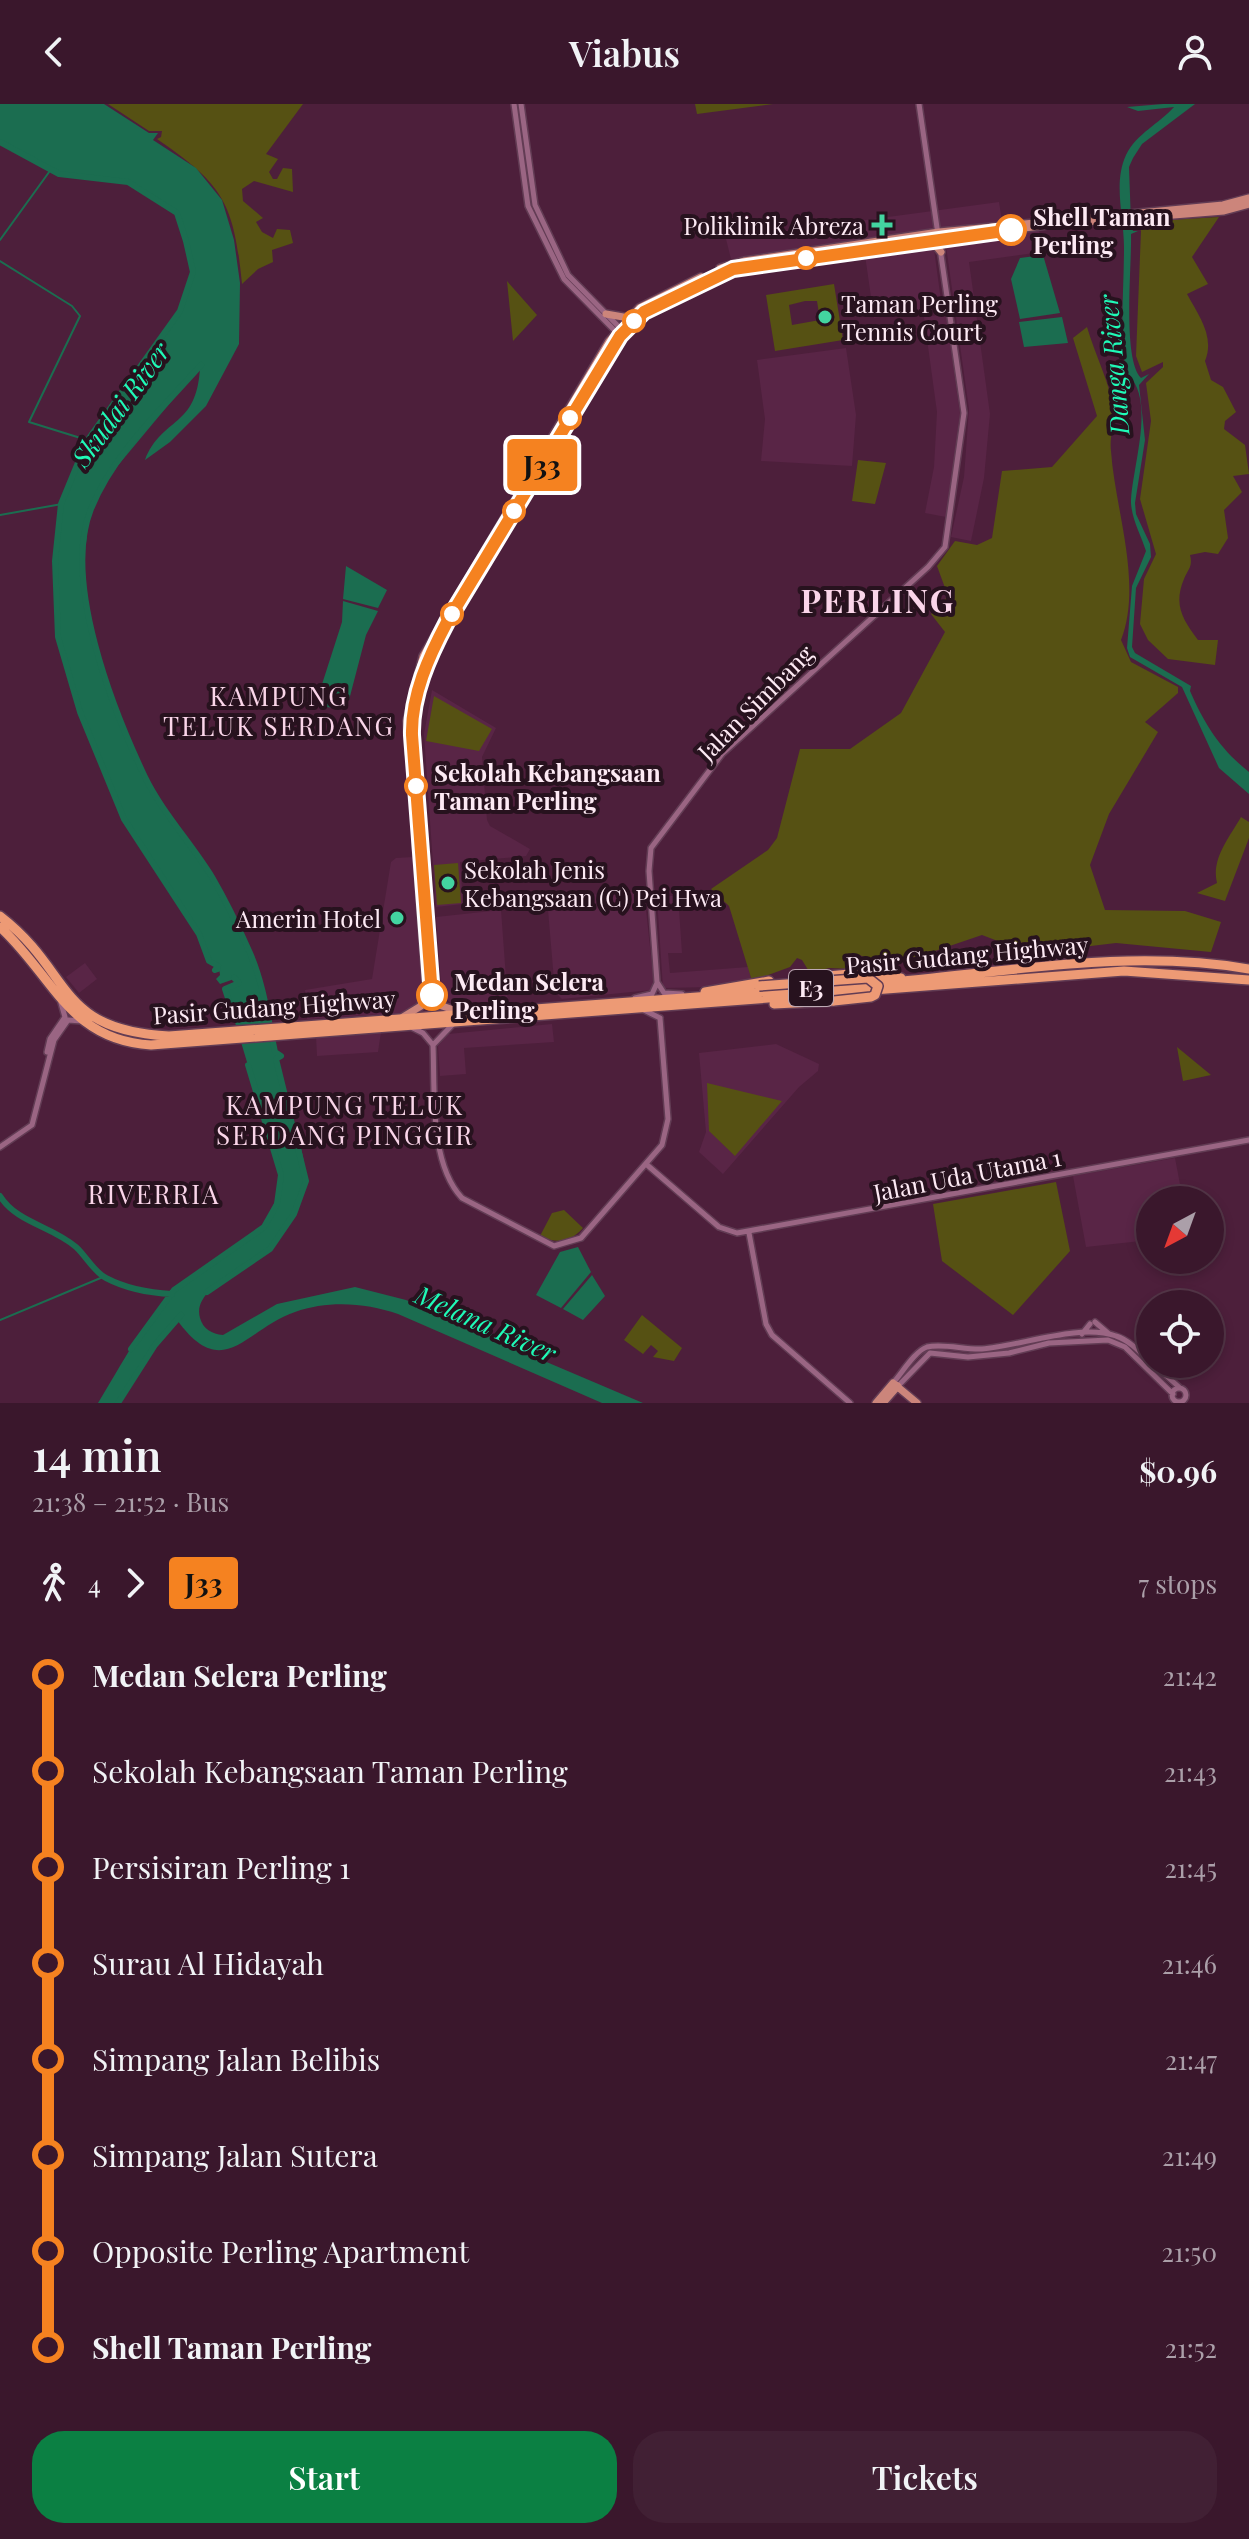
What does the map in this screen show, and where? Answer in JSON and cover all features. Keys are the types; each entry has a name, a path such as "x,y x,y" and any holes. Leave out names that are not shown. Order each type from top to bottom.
{"highway":[{"path":"0,913 15,936"},
{"name":"Pasir Gudang Highway","path":"0,927 15,936 80,1008 107,1026 145,1035 224,1037"},
{"path":"0,934 15,936"},
{"name":"Pasir Gudang Highway","path":"15,936 60,998 83,1022 135,1044 613,1002 741,997 1124,966"},
{"name":"E3","path":"1124,966 1169,960 1249,969"},
{"name":"Pasir Gudang Highway","path":"402,1022 454,1023 686,1006 741,997 905,981 1124,966"},
{"name":"E3","path":"1124,966 1249,980"},
{"path":"658,1000 748,983 860,973 905,981"},
{"path":"686,1006 834,1001 871,997 878,986 868,978 709,991"}],"main road":[{"path":"471,1014 448,1009 432,995 411,720 428,657 441,633 629,318 673,290 731,264 938,234 1151,214 1249,201"},
{"path":"938,234 941,252"},
{"path":"402,1022 421,1006 426,982 407,721 419,670 438,627 609,341 644,312 733,269 938,234"},
{"path":"606,314 629,318"},
{"path":"608,325 609,341"},
{"path":"886,1400 905,1379"},
{"path":"876,1403 897,1389"},
{"path":"897,1389 910,1403"},
{"path":"897,1389 917,1403"}],"street":[{"path":"514,104 528,206 564,279 608,325 620,332"},
{"path":"521,104 535,205 568,275 620,332"},
{"path":"919,104 938,234"},
{"name":"Jalan Simbang","path":"657,982 649,871 651,848 722,754 939,557 945,547 964,413 941,252"},
{"path":"657,982 664,993 691,994"},
{"path":"613,1002 652,994 657,982"},
{"path":"0,1147 25,1132 35,1119 50,1039 65,1017 60,998"},
{"path":"402,1022 423,1033 433,1045 441,1164 462,1198 554,1246 581,1238 662,1145 668,1119 660,1018 665,1009 686,1006"},
{"path":"641,1009 660,1018"},
{"path":"46,1065 54,1040 64,1025 71,1019 83,1022"},
{"path":"433,1045 454,1023"},
{"name":"Jalan Uda Utama 1","path":"646,1164 719,1227 749,1233 1249,1140"},
{"path":"751,1244 753,1235 760,1230"},
{"path":"737,1233 751,1244"},
{"path":"749,1233 766,1324 772,1335 850,1403"},
{"path":"1081,1335 1092,1323 1136,1349"},
{"path":"897,1389 927,1347 967,1350 1007,1347 1045,1338 1110,1335"},
{"path":"905,1379 930,1353 968,1357 1098,1339 1125,1347 1180,1400"},
{"path":"1169,1378 1181,1388"},
{"path":"1180,1400 1181,1388"},
{"path":"1180,1400 1181,1388"}],"shaded area":[{"path":"108,104 303,104 266,154 278,159 269,172 273,179 277,179 283,168 292,169 293,192 254,181 242,189 243,201 263,218 256,222 262,232 273,238 277,229 290,230 293,243 272,250 273,262 258,269 242,284 235,234 222,198 197,170 157,139 162,131 149,131"},
{"path":"695,104 773,104 697,114"},
{"path":"999,202 1002,221 731,259 726,239"},
{"path":"1219,217 1192,257 1208,284 1187,294 1207,335 1205,361 1211,380 1223,387 1236,412 1225,421 1224,429 1245,445 1249,474 1233,476 1242,492 1224,510 1228,538 1218,554 1205,552 1190,555 1190,565 1179,597 1184,619 1198,640 1218,640 1215,665 1168,659 1148,640 1140,624 1144,579 1156,554 1140,499 1151,421 1146,383 1163,367 1163,362 1142,372 1136,356 1141,231 1137,222"},
{"path":"1039,229 1042,252 969,262 990,414 984,478 971,541 951,537 964,477 969,409 946,246"},
{"path":"928,246 934,249 942,308 874,318 865,255"},
{"path":"507,281 537,315 513,341"},
{"name":"Taman Perling Tennis Court","path":"834,284 843,340 775,351 766,295","holes":["817,301 820,320 792,325 789,305"]},
{"path":"946,314 960,414 946,517 925,513 934,467 937,412 924,317"},
{"path":"1087,327 1114,409 1111,440 1113,474 1129,571 1127,618 1121,640 1131,662 1178,687 1178,693 1145,722 1158,732 1109,814 1090,865 1105,910 1185,911 1221,922 1211,952 1116,943 1074,948 1040,942 1003,943 982,935 923,955 881,964 857,954 854,969 829,968 810,973 802,960 797,958 790,967 752,981 729,906 711,889 768,850 777,838 800,749 850,749 901,713 945,632 931,614 948,596 937,566 955,541 977,545 992,538 1002,471 1052,467 1097,416 1073,338"},
{"path":"846,348 856,415 852,466 761,461 765,419 757,360"},
{"path":"858,460 886,463 875,504 852,501"},
{"path":"432,690 496,728 482,757 487,820 490,826 530,849 526,856 460,862 463,904 436,907 424,734"},
{"path":"434,696 492,729 479,751 426,741"},
{"path":"1241,817 1249,822 1249,838 1225,901 1197,893 1217,883 1219,857"},
{"path":"413,857 423,994 419,1002 410,1012 307,1019 305,990 372,979 391,862 396,858"},
{"path":"458,863 461,903 437,905 434,865"},
{"path":"644,891 654,984 651,990 562,999 555,992 547,898"},
{"path":"678,895 682,953 668,953 670,973 748,967 752,981 712,987 663,988 657,898"},
{"path":"501,910 508,1005 456,1007 442,996 436,917"},
{"path":"85,963 97,979 79,993 66,977"},
{"path":"552,1024 554,1042 464,1048 466,1074 440,1076 438,1046 448,1034"},
{"path":"381,1032 378,1052 317,1056 316,1036"},
{"path":"776,1044 819,1064 818,1071 799,1087 723,1174 699,1152 706,1132 699,1053"},
{"path":"1177,1047 1211,1075 1183,1081"},
{"path":"707,1083 782,1101 735,1156 709,1131"},
{"path":"1175,1158 1180,1186 1136,1186 1136,1242 1086,1247 1073,1176"},
{"path":"1056,1182 1070,1251 1013,1315 942,1261 933,1204"},
{"path":"564,1210 583,1228 563,1240 540,1236 552,1213"},
{"path":"642,1315 682,1348 674,1361 653,1357 658,1351 651,1345 643,1354 624,1340"}],"water":[{"name":"Skudai River","path":"0,104 104,104 149,133 158,133 153,140 196,168 222,200 234,240 240,283 239,344 206,406 170,442 145,460 160,436 193,402 200,367 110,475 90,511 82,575 87,612 102,668 145,778 213,879 251,955 270,1015 275,1052 281,1056 276,1059 303,1159 305,1184 287,1227 270,1249 213,1287 200,1307 201,1322 208,1330 223,1335 277,1304 355,1287 406,1300 503,1339 523,1352 643,1403 602,1403 398,1314 347,1304 295,1312 235,1346 222,1350 208,1348 194,1339 177,1320 155,1345 118,1403 98,1403 152,1316 174,1291 208,1264 240,1245 266,1220 275,1201 281,1175 225,989 238,983 237,978 220,984 216,979 220,975 219,968 214,968 218,965 209,961 199,934 124,819 80,712 58,637 55,561 61,504 87,441 180,311 193,272 186,241 177,213 128,182 59,174 0,142"},
{"path":"1195,104 1142,144 1129,167 1131,223 1133,231 1138,231 1131,234 1130,332 1135,367 1141,378 1149,374 1139,385 1141,401 1129,376 1127,385 1124,381 1124,247 1120,177 1131,147 1174,107 1138,111 1127,107"},
{"path":"1043,255 1060,313 1020,319 1011,279 1020,258"},
{"path":"1062,317 1068,343 1024,347 1019,322"},
{"path":"1141,403 1145,440 1135,503 1136,514 1150,544 1151,557 1136,588 1132,647 1135,653 1191,686 1190,691 1214,736 1249,772 1249,794 1219,768 1182,687 1130,657 1127,648 1132,586 1146,551 1135,521 1132,489 1140,437"},
{"path":"346,566 387,590 378,608 343,599"},
{"path":"343,601 378,611 366,635 349,700 336,708 315,706 342,622"},
{"path":"578,1247 591,1272 561,1308 536,1295 560,1252"},
{"path":"592,1275 605,1296 583,1320 563,1309"}],"waterway":[{"name":"Skudai River","path":"0,142 59,174 128,182 177,213 186,241 193,272 180,311 87,441 61,504 55,561 58,637 80,712 124,819 199,934 209,961 218,966 215,970 218,969"},
{"path":"0,240 52,168"},
{"name":"Skudai River","path":"0,261 72,306 80,316 29,422 87,440"},
{"path":"201,365 125,451 100,489 84,538 83,572 95,645 132,749 160,803 217,886 255,965 275,1052 281,1056 276,1059 306,1181 294,1214 270,1249 207,1292"},
{"path":"0,515 62,504"},
{"path":"229,1001 225,989 239,983 234,978"},
{"path":"131,1349 174,1290 264,1227 277,1204 281,1175 248,1065"},
{"path":"0,1196 25,1218 67,1240 106,1278 121,1285 172,1294"},
{"path":"0,1320 103,1277"},
{"path":"118,1403 155,1345 181,1315"}],"bus line":[{"name":"J33","path":"432,995 411,720 428,657 613,345 644,312 722,272 743,266 1011,230"}],"place":[{"name":"Poliklinik Abreza","path":"882,225"},
{"name":"Shell Taman Perling","path":"1011,230"},
{"name":"Taman Perling Tennis Court","path":"825,317"},
{"name":"Sekolah Kebangsaan Taman Perling","path":"416,786"},
{"name":"Sekolah Jenis Kebangsaan (C) Pei Hwa","path":"448,883"},
{"name":"Amerin Hotel","path":"397,918"},
{"name":"Medan Selera Perling","path":"432,995"}],"district":[{"name":"PERLING","path":"878,599"},
{"name":"KAMPUNG TELUK SERDANG","path":"279,710"},
{"name":"KAMPUNG TELUK SERDANG PINGGIR","path":"345,1119"},
{"name":"RIVERRIA","path":"154,1193"}],"water label":[{"name":"Danga River","path":"1113,365"},
{"name":"Melana River","path":"486,1323"}]}
